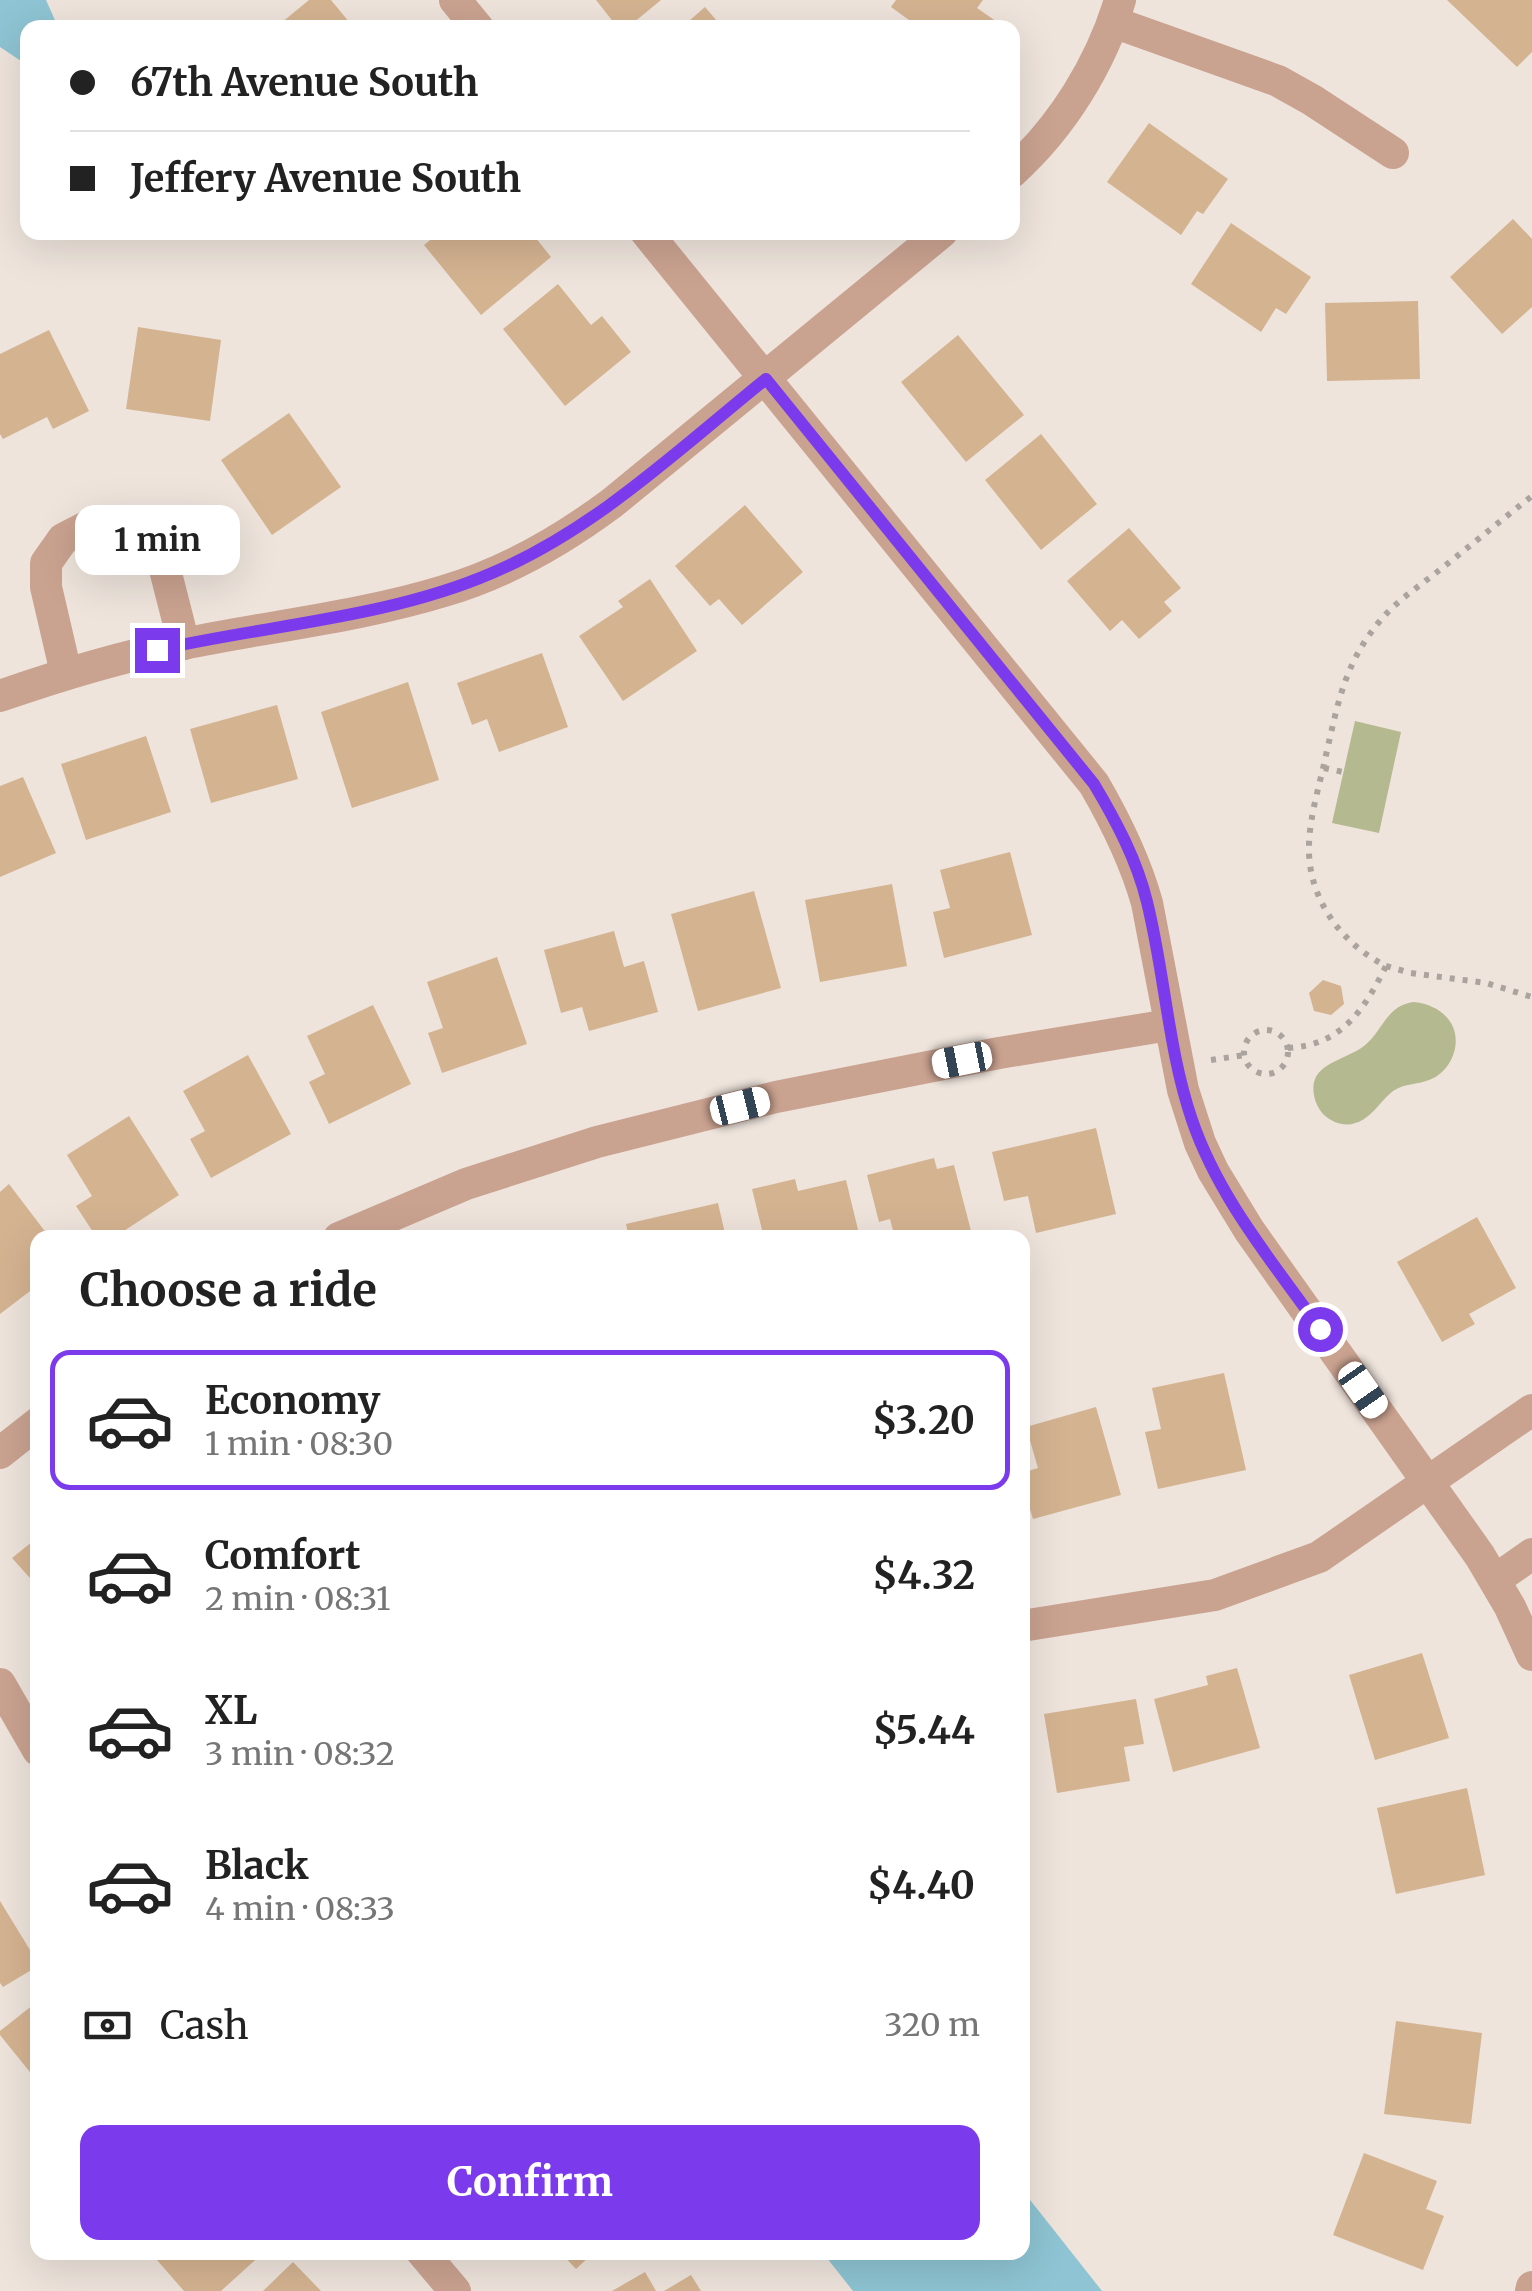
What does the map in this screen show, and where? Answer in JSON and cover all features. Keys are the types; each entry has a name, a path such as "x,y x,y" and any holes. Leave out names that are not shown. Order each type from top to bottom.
{"street":[{"path":"455,0 471,20"},
{"path":"1020,164 1048,135 1070,104 1116,11 1278,82 1393,153"},
{"path":"653,240 1094,784 1138,873 1191,1116 1212,1171 1249,1230 1461,1527 1494,1580 1532,1655"},
{"path":"0,696 66,673 184,644 395,605 448,590 532,555 612,503 932,240"},
{"path":"66,673 46,587 46,563 63,539 96,522 129,524 160,550 184,644"},
{"path":"358,1230 466,1184 633,1133 776,1097 999,1053 1169,1026"},
{"path":"1030,1625 1214,1594 1318,1557 1532,1410"},
{"path":"0,1453 30,1429"},
{"path":"1494,1580 1532,1554"},
{"path":"0,1684 30,1736"},
{"path":"429,2260 455,2291"}],"path":[{"path":"1532,496 1380,620 1339,694 1309,840 1312,879 1326,912 1355,946 1386,966 1486,983 1532,996"},
{"path":"1324,768 1344,772"},
{"path":"1288,1048 1315,1044 1340,1031 1368,1001 1386,966"},
{"path":"1266,1030 1280,1036 1288,1048 1282,1067 1270,1074 1256,1072 1245,1055 1252,1035 1266,1030"},
{"path":"1222,1058 1245,1055"}],"green space":[{"path":"1355,721 1401,732 1379,833 1332,823"},
{"path":"1413,1002 1435,1008 1451,1023 1456,1039 1449,1064 1429,1080 1393,1091 1359,1122 1337,1123 1327,1117 1315,1098 1314,1084 1322,1069 1364,1046 1397,1008"}],"water":[{"path":"0,0 46,0 55,20 20,20 20,60 0,47"},
{"path":"1030,2200 1102,2291 853,2291 829,2260 1030,2260"}],"building":[{"path":"309,0 331,0 347,20 285,20"},
{"path":"596,0 661,0 637,20 612,20"},
{"path":"896,0 983,0 977,8 994,20 909,20 891,7"},
{"path":"1447,0 1532,0 1532,52 1517,67"},
{"path":"705,7 716,20 690,20"},
{"path":"1149,123 1228,179 1203,214 1197,211 1181,235 1107,182"},
{"path":"1513,219 1532,239 1532,307 1502,334 1450,277"},
{"path":"1231,223 1311,277 1286,314 1276,308 1261,332 1191,284"},
{"path":"430,240 537,240 551,257 481,315 424,245"},
{"path":"558,284 591,325 602,316 631,352 565,406 503,329"},
{"path":"1418,301 1420,379 1327,381 1325,303"},
{"path":"138,327 221,340 210,421 126,409"},
{"path":"49,330 89,411 53,429 47,417 3,439 0,354"},
{"path":"958,335 1024,415 966,462 901,382"},
{"path":"289,413 341,487 272,535 221,460"},
{"path":"1041,434 1097,504 1041,550 985,480"},
{"path":"745,505 803,572 742,625 719,599 710,606 675,566"},
{"path":"1129,528 1181,588 1164,602 1172,611 1139,639 1122,620 1110,631 1067,581"},
{"path":"650,579 697,651 623,701 579,636 623,607 618,601"},
{"path":"542,653 568,727 499,752 487,719 472,725 457,683"},
{"path":"408,682 439,780 352,808 321,712"},
{"path":"277,705 298,779 211,803 190,729"},
{"path":"146,736 171,812 86,840 61,764"},
{"path":"23,777 56,853 0,877 0,786"},
{"path":"1010,852 1032,935 944,958 933,912 950,908 940,870"},
{"path":"892,884 907,966 820,982 805,900"},
{"path":"754,891 781,988 698,1011 671,914"},
{"path":"614,931 624,967 644,961 658,1012 589,1031 582,1007 561,1013 544,950"},
{"path":"497,957 527,1044 442,1073 428,1033 443,1028 427,982"},
{"path":"1323,980 1341,986 1344,1004 1331,1015 1314,1011 1309,993"},
{"path":"373,1005 411,1084 329,1124 309,1082 325,1074 307,1036"},
{"path":"248,1055 291,1134 211,1178 190,1139 205,1131 183,1091"},
{"path":"129,1116 179,1195 125,1230 92,1230 76,1206 92,1196 67,1155"},
{"path":"1096,1128 1116,1214 1036,1233 1028,1196 1004,1201 992,1152"},
{"path":"934,1158 937,1169 954,1165 971,1230 893,1230 890,1219 879,1222 867,1175"},
{"path":"795,1179 798,1191 846,1180 858,1230 762,1230 752,1189"},
{"path":"9,1184 44,1230 30,1230 30,1291 0,1314 0,1192"},
{"path":"718,1203 724,1230 627,1230 626,1224"},
{"path":"1477,1217 1516,1288 1469,1314 1475,1324 1442,1342 1397,1262"},
{"path":"1224,1373 1246,1470 1158,1489 1145,1432 1161,1429 1152,1388"},
{"path":"1096,1407 1121,1495 1033,1519 1030,1470 1038,1468 1030,1426"},
{"path":"30,1543 30,1578 12,1558"},
{"path":"1422,1653 1449,1738 1375,1760 1349,1675"},
{"path":"1237,1668 1260,1748 1173,1772 1154,1699 1208,1685 1206,1676"},
{"path":"1136,1699 1144,1744 1124,1747 1130,1781 1057,1793 1044,1714"},
{"path":"1467,1788 1485,1875 1396,1894 1377,1808"},
{"path":"0,1901 30,1950 30,1971 3,1987"},
{"path":"30,2007 30,2072 0,2035"},
{"path":"1396,2021 1482,2033 1471,2124 1384,2114"},
{"path":"1364,2153 1437,2181 1426,2209 1444,2216 1423,2270 1333,2235"},
{"path":"157,2260 255,2260 221,2291 184,2291"},
{"path":"568,2260 586,2260 576,2269"},
{"path":"293,2262 321,2291 263,2291"},
{"path":"645,2272 656,2291 612,2291"},
{"path":"691,2275 701,2291 664,2291"}],"route":[{"path":"157,650 395,605 490,574 572,532 766,379 1060,740 1112,814 1147,903 1169,1026 1200,1143 1226,1196 1320,1329"}]}
